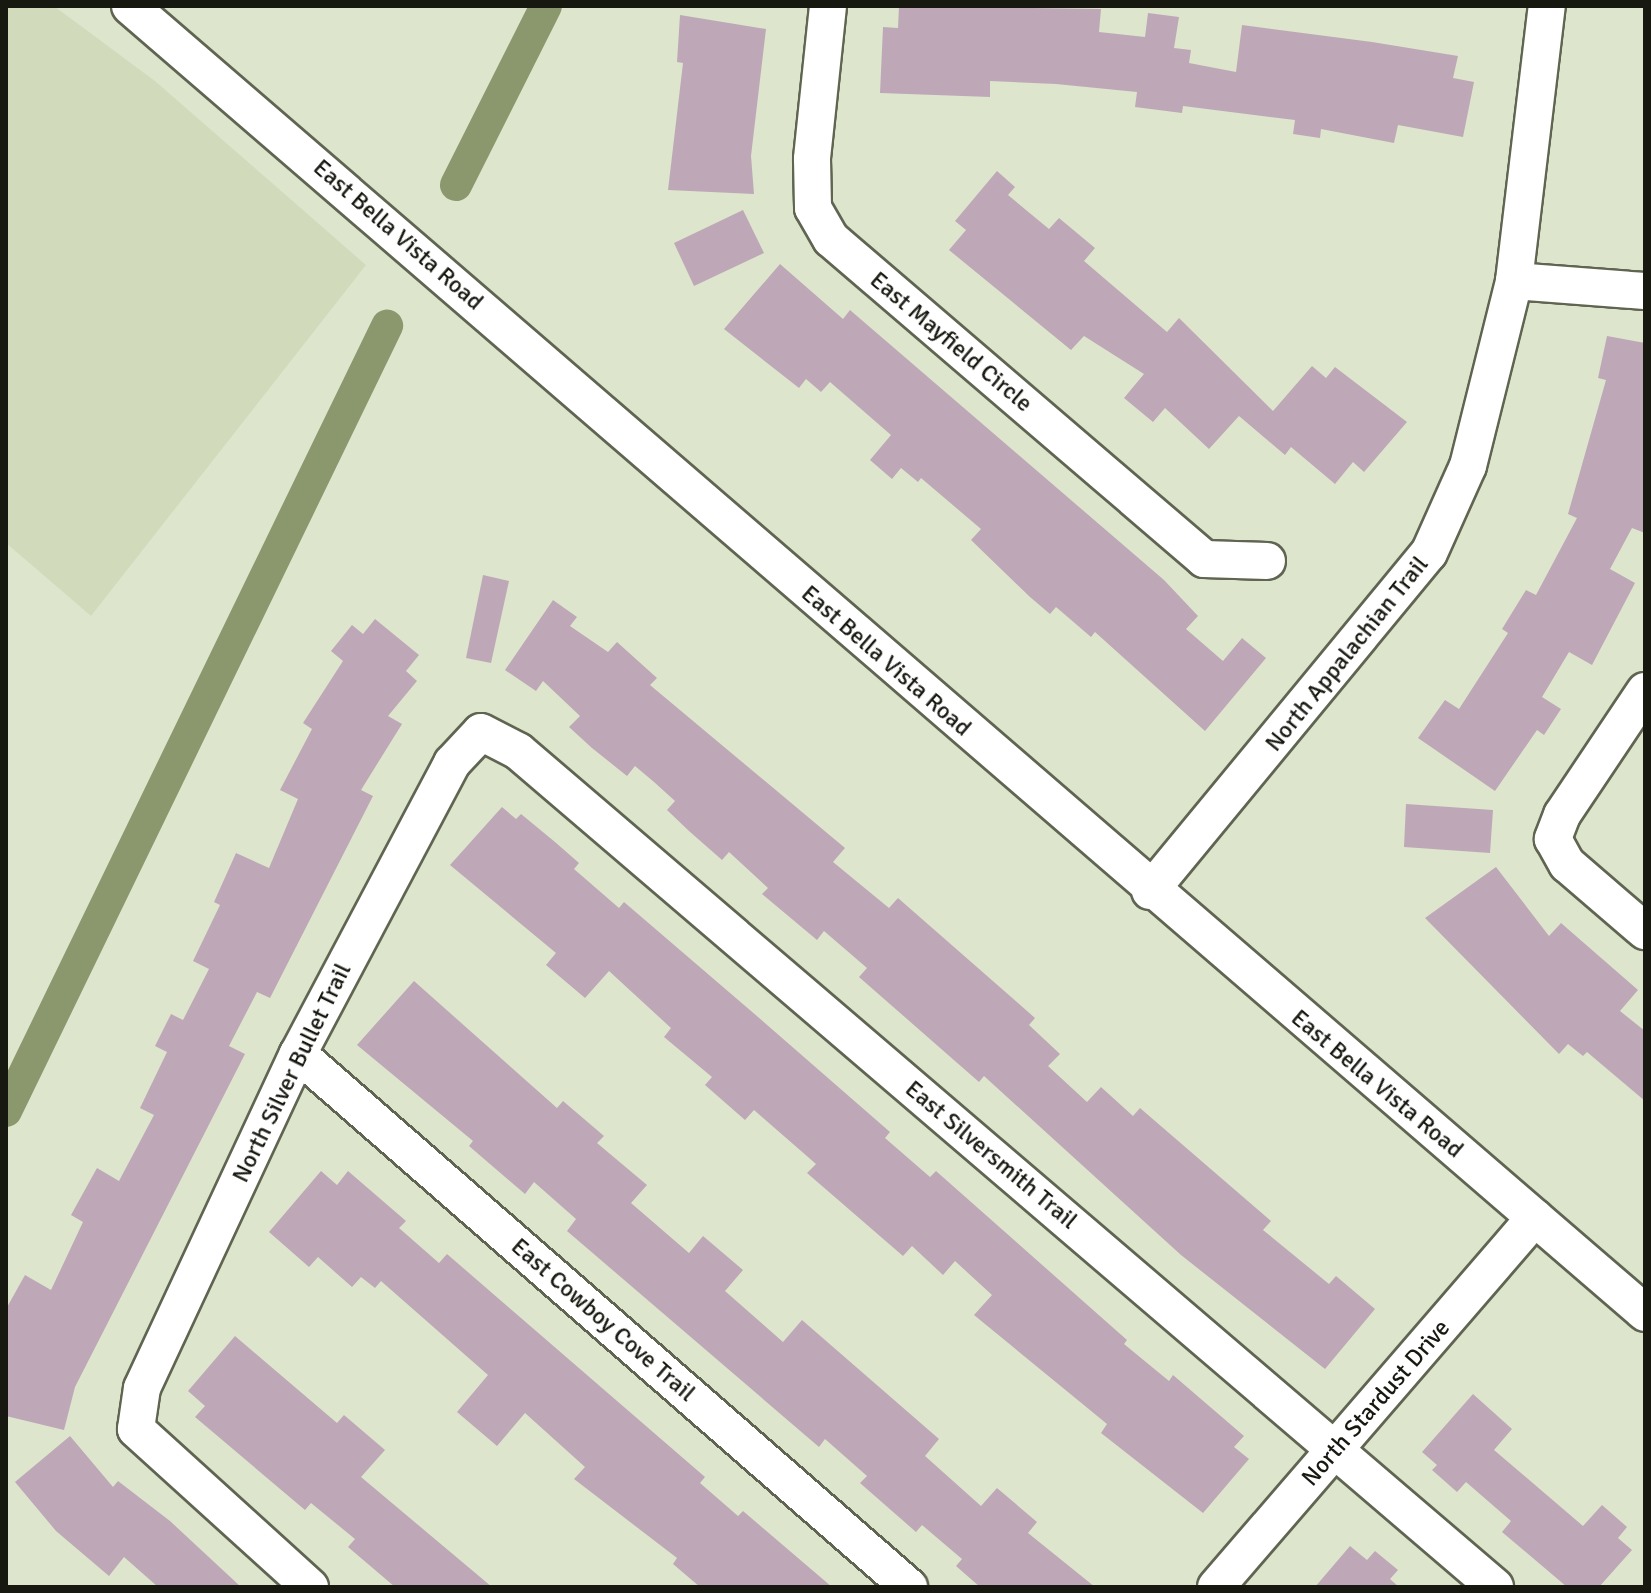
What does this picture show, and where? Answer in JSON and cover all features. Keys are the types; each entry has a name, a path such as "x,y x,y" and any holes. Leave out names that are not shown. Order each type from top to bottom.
{"street":[{"name":"East Bella Vista Road","path":"130,6 1150,891 1645,1313"},
{"name":"East Mayfield Circle","path":"828,6 812,159 813,208 831,239 1204,559 1267,561"},
{"path":"1541,6 1547,6"},
{"name":"North Appalachian Trail","path":"1150,891 1429,553 1468,466 1514,281 1547,6"},
{"path":"1514,281 1645,291"},
{"path":"1645,691 1562,815 1553,839 1567,864 1645,931"},
{"name":"North Silver Bullet Trail","path":"310,1587 136,1429 142,1388 298,1054 452,763 481,732"},
{"name":"East Silversmith Trail","path":"481,732 518,751 1495,1587"},
{"name":"East Cowboy Cove Trail","path":"298,1054 909,1587"},
{"name":"North Stardust Drive","path":"1216,1587 1535,1218"}],"shaded area":[{"path":"6,6 54,6 155,81 366,265 91,616 6,543"}],"building":[{"path":"899,6 1101,9 1099,32 1145,37 1148,13 1179,17 1174,48 1191,50 1189,63 1236,72 1242,25 1372,42 1458,56 1453,78 1474,82 1463,137 1398,125 1394,143 1321,129 1320,138 1293,134 1295,120 1183,106 1182,113 1135,107 1137,92 1056,84 990,81 990,97 880,93 883,27 898,28"},
{"path":"680,15 766,29 751,156 754,194 668,190 683,63 677,62"},
{"path":"997,171 1015,187 1008,195 1049,229 1059,218 1095,248 1084,261 1167,332 1179,318 1273,411 1312,366 1326,378 1335,367 1407,422 1364,472 1353,462 1335,484 1291,447 1285,455 1239,416 1209,449 1165,408 1153,422 1124,398 1144,374 1084,336 1071,350 949,250 966,230 955,221"},
{"path":"743,210 764,253 694,286 674,243"},
{"path":"780,264 843,319 850,310 1164,580 1198,616 1186,629 1223,661 1242,638 1266,658 1205,731 1095,632 1091,637 1056,607 1050,614 1030,597 971,540 981,529 921,478 918,482 901,468 892,479 870,460 891,435 830,382 821,392 806,379 799,388 724,329"},
{"path":"1607,336 1645,343 1645,533 1632,528 1610,569 1635,583 1592,665 1569,652 1542,697 1561,709 1544,735 1537,730 1495,791 1418,738 1445,700 1459,709 1508,633 1502,629 1526,590 1536,595 1577,518 1568,514 1606,380 1598,378"},
{"path":"483,575 509,581 491,663 466,658"},
{"path":"553,600 577,617 570,626 608,652 617,642 657,678 650,685 845,848 833,862 889,908 898,898 1035,1018 1029,1025 1060,1054 1048,1066 1087,1102 1101,1087 1133,1116 1140,1108 1271,1221 1263,1230 1329,1284 1336,1276 1375,1309 1325,1369 1181,1255 984,1076 979,1082 859,977 867,968 824,931 817,940 762,894 768,888 729,852 722,860 667,810 675,801 654,782 635,766 627,776 592,748 569,727 580,716 543,681 536,691 505,670"},
{"path":"375,619 419,655 406,671 417,681 388,716 402,724 361,790 373,796 270,998 257,992 229,1046 245,1054 75,1387 64,1430 6,1416 6,1309 25,1275 51,1290 83,1222 71,1215 97,1168 119,1181 154,1115 140,1108 167,1052 155,1046 171,1014 183,1020 209,969 193,961 220,905 214,902 236,853 269,868 298,799 280,790 312,729 303,723 343,661 331,651 352,625 363,634"},
{"path":"1406,804 1493,810 1490,853 1404,847"},
{"path":"502,807 516,819 521,814 555,842 579,863 574,869 619,908 624,902 758,1017 890,1132 885,1138 930,1177 936,1171 1127,1340 1124,1344 1169,1381 1173,1375 1244,1436 1234,1447 1249,1459 1203,1513 1101,1433 1107,1424 974,1315 992,1295 955,1261 943,1275 912,1246 903,1256 807,1173 816,1164 754,1110 745,1120 705,1085 712,1077 664,1037 671,1028 609,971 585,998 546,965 556,953 450,865"},
{"path":"1496,867 1549,936 1561,923 1638,990 1620,1011 1645,1031 1645,1101 1587,1052 1583,1056 1568,1044 1559,1054 1425,918"},
{"path":"414,981 557,1108 563,1101 604,1136 597,1143 647,1185 631,1203 689,1253 703,1236 743,1270 725,1291 783,1342 802,1320 939,1439 925,1456 981,1506 997,1488 1037,1522 1028,1533 1095,1587 980,1587 956,1566 962,1559 922,1525 916,1532 860,1483 867,1476 825,1439 819,1447 567,1231 576,1219 534,1182 525,1194 469,1146 473,1141 357,1045"},
{"path":"321,1171 337,1185 348,1171 406,1221 399,1228 439,1263 447,1254 705,1477 700,1483 738,1516 743,1511 832,1587 700,1587 673,1564 677,1558 574,1479 585,1467 525,1413 497,1446 457,1412 488,1375 381,1281 375,1288 361,1277 352,1287 318,1257 309,1267 269,1232"},
{"path":"235,1336 337,1423 344,1415 385,1450 361,1477 492,1587 395,1587 348,1547 355,1539 311,1503 305,1510 195,1417 205,1406 188,1391"},
{"path":"1473,1394 1512,1429 1494,1450 1583,1526 1602,1505 1627,1527 1618,1538 1632,1550 1599,1587 1567,1587 1502,1532 1511,1521 1466,1482 1457,1492 1432,1470 1437,1465 1422,1452"},
{"path":"70,1436 113,1487 118,1481 170,1521 241,1587 158,1587 124,1557 109,1576 56,1531 15,1482"},
{"path":"1350,1546 1367,1560 1375,1551 1398,1570 1390,1579 1399,1587 1315,1587"}],"waterway":[{"path":"456,185 546,6"},
{"path":"6,1111 387,326"}]}
